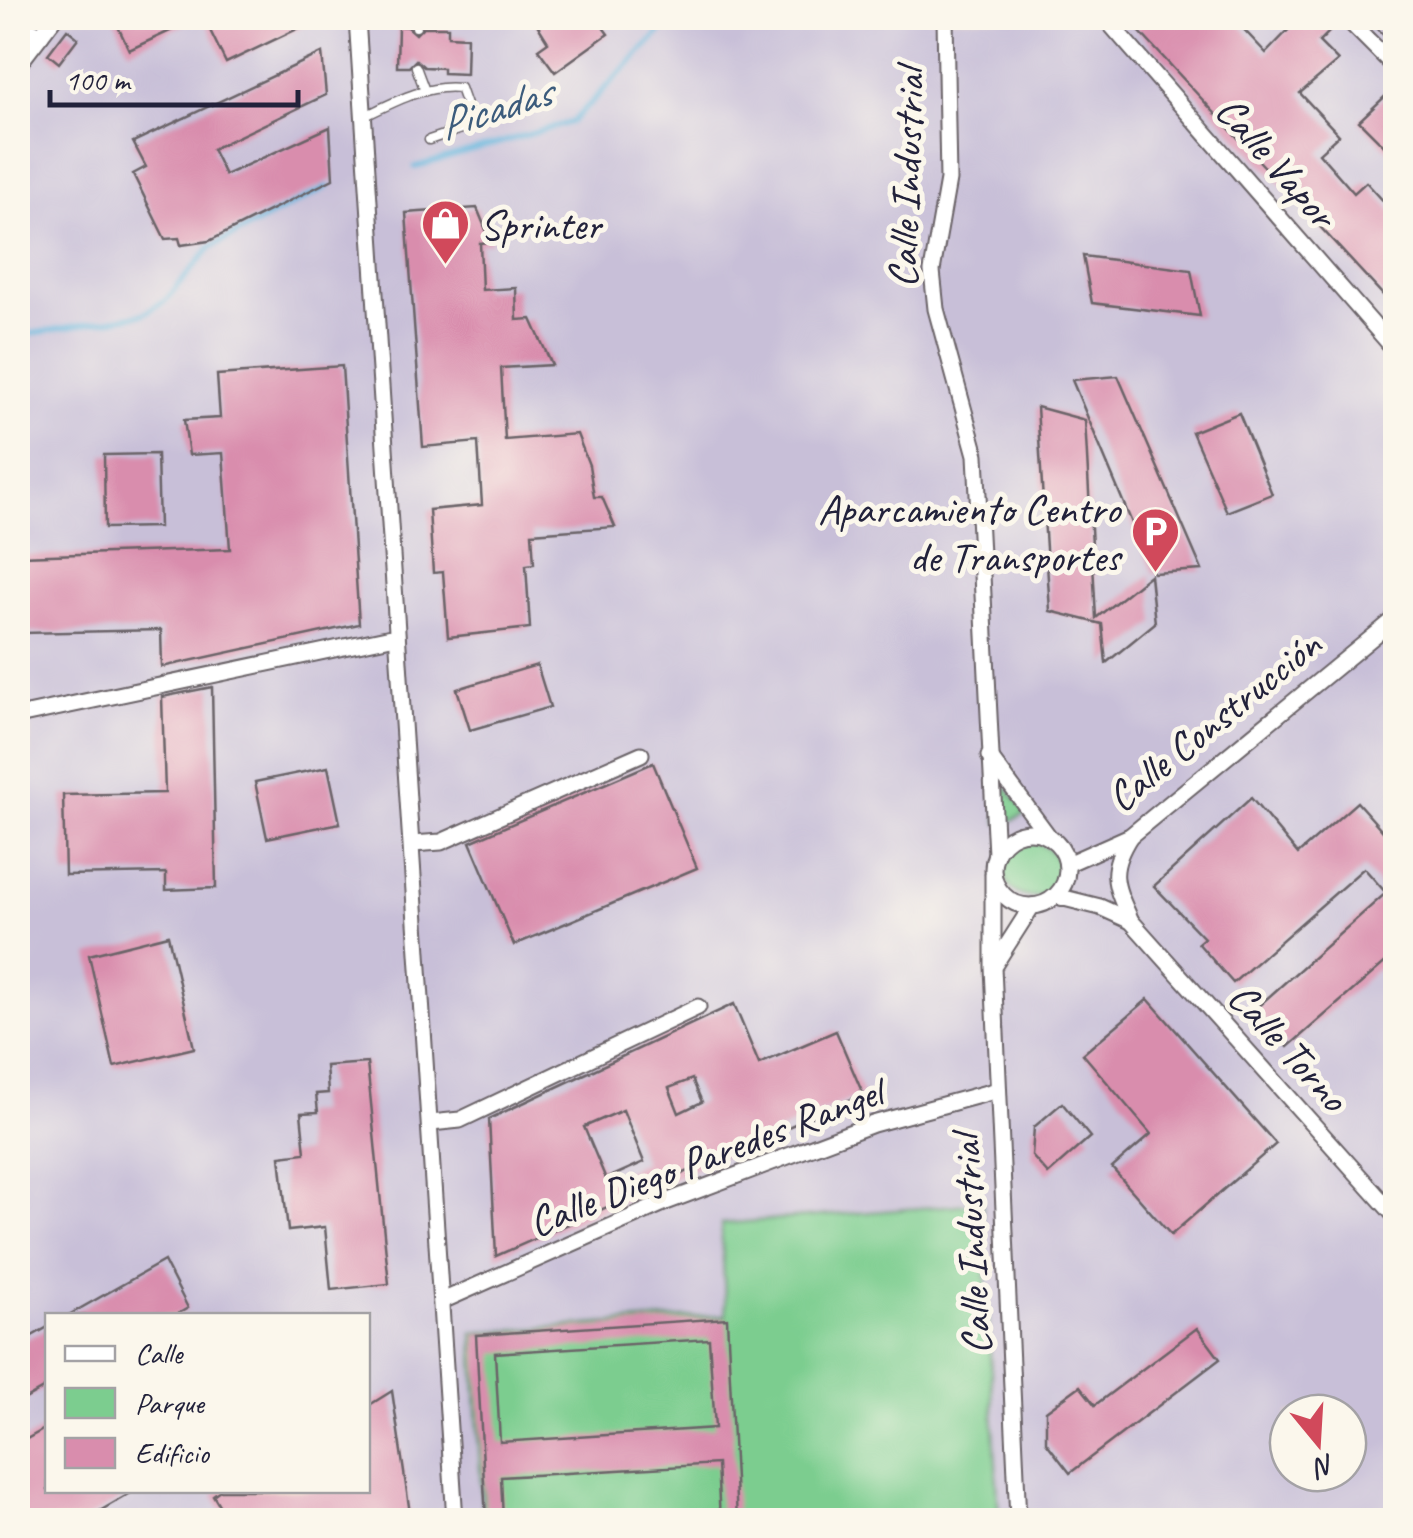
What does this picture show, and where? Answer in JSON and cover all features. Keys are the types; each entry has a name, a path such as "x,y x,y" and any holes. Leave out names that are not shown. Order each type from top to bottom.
{"street":[{"path":"18,65 54,18"},
{"name":"Calle Industrial","path":"945,18 948,180 932,270 936,309 976,455 996,855"},
{"name":"Calle Vapor","path":"1105,18 1396,351"},
{"path":"1346,18 1396,68"},
{"path":"360,23 455,1520"},
{"path":"18,25 41,35"},
{"name":"Calle Construcción","path":"1067,864 1130,836 1396,618"},
{"path":"18,716 396,636"},
{"path":"412,844 441,842 641,754"},
{"path":"989,756 1067,864 1063,886 1056,896 1032,906 993,967"},
{"path":"1032,906 1011,901 994,874 996,855 1002,844 1024,832 1048,837"},
{"name":"Calle Torno","path":"1130,836 1116,858 1114,884 1131,921 1396,1218"},
{"name":"Calle Industrial","path":"994,874 993,967 1018,1520"},
{"name":"Calle Torno","path":"1056,896 1100,906 1131,921"},
{"path":"431,1123 460,1120 698,1006"},
{"name":"Calle Diego Paredes Rangel","path":"442,1302 666,1202 873,1124 998,1090"}],"lane":[{"path":"416,67 425,92"},
{"path":"365,116 444,86 460,88 472,124 429,140"}],"shaded area":[{"path":"18,18 1395,18 1395,1520 18,1520 18,970 27,967 30,728 18,730"}],"green space":[{"path":"1006,786 1027,813 1002,825 998,822 999,788"},
{"path":"1031,843 1050,851 1058,870 1050,889 1031,897 1012,889 1004,870 1012,851"},
{"path":"982,1203 999,1520 483,1520 473,1333 726,1315 721,1224"}],"building":[{"path":"114,18 198,18 129,50"},
{"path":"204,18 320,18 226,63"},
{"path":"533,18 596,18 608,34 555,72 538,49 548,42"},
{"path":"1127,18 1233,18 1266,53 1300,18 1318,18 1331,30 1319,42 1338,61 1300,93 1339,135 1319,153 1354,193 1366,182 1396,215 1396,309"},
{"path":"1368,18 1396,18 1396,49"},
{"path":"398,26 408,27 416,34 423,27 448,27 448,36 467,37 466,74 443,73 443,68 424,67 416,60 409,67 397,67"},
{"path":"67,29 78,38 59,63 48,54"},
{"path":"322,53 326,95 212,149 225,175 330,127 333,179 209,241 181,245 179,238 165,239 133,174 146,167 133,142"},
{"path":"1396,86 1396,158 1359,121"},
{"path":"477,208 491,242 480,243 482,290 516,288 517,320 531,319 552,365 501,368 505,440 577,434 589,465 594,497 602,497 615,527 532,533 534,564 526,565 530,628 448,637 443,572 433,573 429,510 482,505 478,442 423,447 406,213"},
{"path":"1083,256 1191,270 1200,316 1092,303"},
{"path":"342,366 359,624 162,667 161,630 23,633 21,556 230,549 223,453 189,455 184,420 220,418 217,375"},
{"path":"1118,376 1202,570 1153,573 1072,380"},
{"path":"1037,407 1085,420 1096,618 1150,575 1155,623 1106,663 1102,624 1050,611"},
{"path":"1239,413 1272,494 1227,512 1192,432"},
{"path":"157,454 159,527 105,528 104,455"},
{"path":"537,665 550,707 470,730 457,689"},
{"path":"212,687 216,888 166,890 166,873 65,875 63,795 165,793 162,697"},
{"path":"653,763 697,868 514,945 470,842"},
{"path":"328,767 340,823 267,838 255,782"},
{"path":"1251,798 1298,854 1357,802 1396,846 1396,953 1288,1047 1255,1009 1386,893 1364,868 1233,983 1198,943 1204,938 1154,886"},
{"path":"168,935 194,1048 114,1067 89,955"},
{"path":"1148,999 1276,1144 1171,1235 1112,1168 1151,1134 1083,1054"},
{"path":"734,1004 759,1064 836,1031 863,1094 496,1256 489,1119","holes":["692,1079 702,1102 679,1113 669,1088","623,1110 644,1162 606,1179 584,1127"]},
{"path":"367,1063 389,1284 331,1290 325,1227 288,1231 280,1156 305,1153 301,1113 318,1112 316,1094 328,1093 326,1066"},
{"path":"1062,1103 1090,1137 1048,1174 1032,1156 1034,1127"},
{"path":"164,1261 188,1308 179,1313 72,1313"},
{"path":"727,1318 737,1520 720,1520 717,1464 501,1477 503,1520 486,1520 476,1335","holes":["709,1339 715,1428 500,1442 495,1353"]},
{"path":"1197,1328 1220,1359 1070,1473 1046,1442 1046,1411 1080,1386 1095,1405"},
{"path":"45,1329 45,1388 18,1403 18,1344"},
{"path":"392,1391 411,1520 228,1520 213,1495 216,1493 370,1493 370,1405"},
{"path":"45,1429 45,1493 131,1493 84,1520 18,1520 18,1444"}],"waterway":[{"name":"Picadas","path":"415,167 572,122 674,18"},
{"name":"Picadas","path":"18,336 143,314 165,301 211,247 327,187"}],"place":[{"name":"Sprinter","path":"445,266"},
{"name":"Aparcamiento Centro de Transportes","path":"1155,574"}]}
